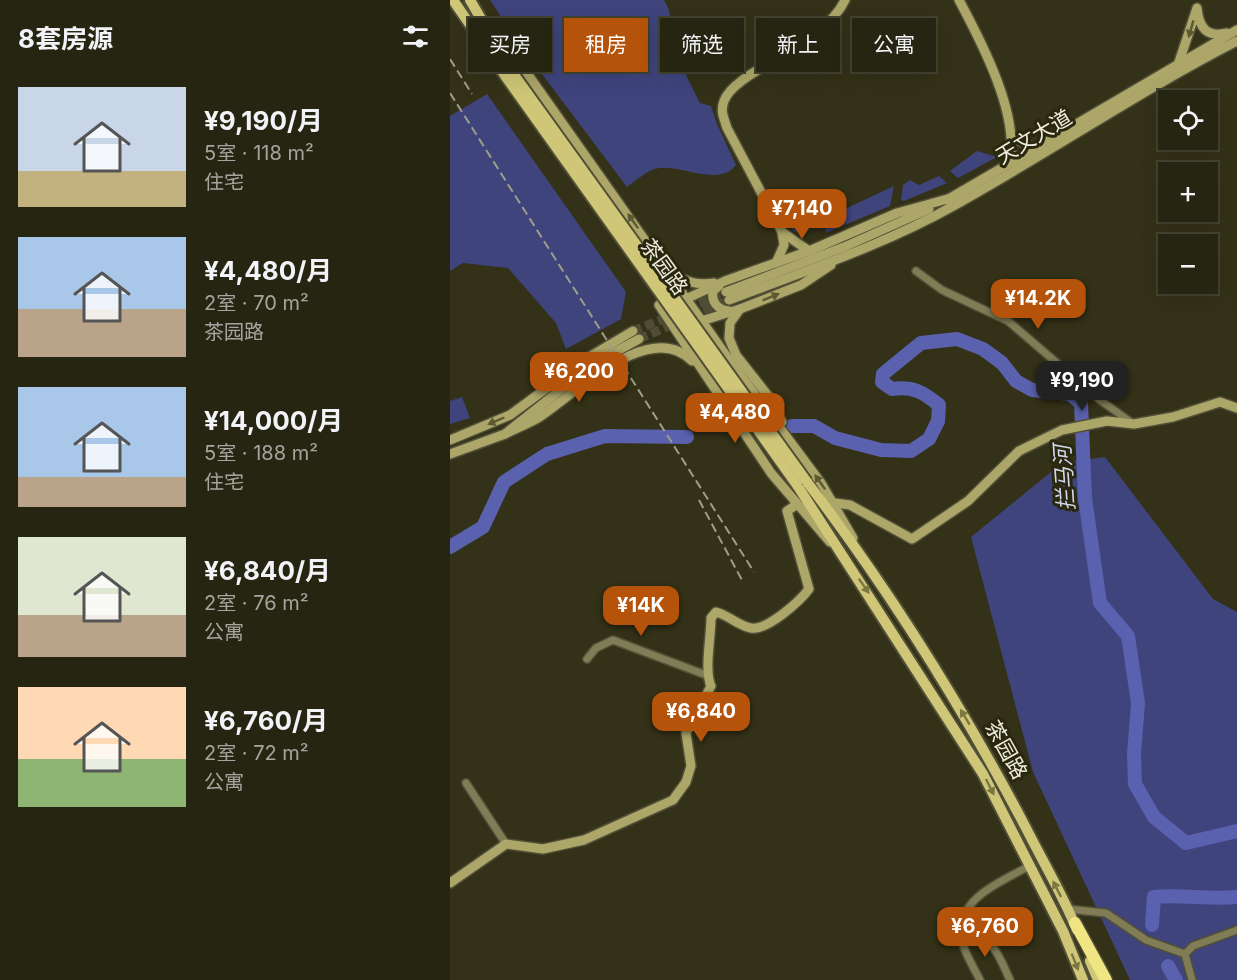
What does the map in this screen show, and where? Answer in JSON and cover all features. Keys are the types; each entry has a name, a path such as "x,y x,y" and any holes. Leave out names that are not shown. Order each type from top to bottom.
{"highway":[{"path":"1075,923 1106,980"}],"main road":[{"name":"茶园路","path":"453,0 802,483 860,551 913,629 990,759 1075,923 1098,980"},
{"name":"茶园路","path":"470,0 482,18"},
{"name":"茶园路","path":"802,483 843,557 866,588 983,774 1031,866 1083,980"}],"street":[{"path":"776,263 784,245 782,232 727,128 722,112 724,99 735,86 814,36 830,22 845,0"},
{"path":"959,0 988,58 1013,138 1009,163"},
{"path":"1198,4 1198,20 1204,31 1217,35 1235,34"},
{"path":"1179,62 1198,4"},
{"name":"天文大道","path":"1235,34 1183,69 953,206 846,256 728,296 844,248 951,198 1179,62 1235,34"},
{"name":"茶园路","path":"526,72 688,298 730,361 834,503 860,551"},
{"path":"1013,138 1034,148"},
{"name":"天文大道","path":"659,305 688,298 725,281 809,252 897,213 951,198"},
{"path":"782,232 809,252"},
{"name":"天文大道","path":"676,331 801,285 846,256"},
{"path":"658,258 687,282 700,285 725,281"},
{"path":"916,271 942,290 1008,321 1100,400 1134,424"},
{"path":"725,281 713,291 714,303 727,311 740,309"},
{"name":"茶园路","path":"659,305 771,473 796,505 843,557"},
{"path":"740,309 729,323 731,345 768,397 798,452"},
{"path":"450,440 510,415 589,357 636,335 593,364 505,434"},
{"path":"450,454 505,434 536,419 575,389 644,349 672,348 688,357 706,375"},
{"path":"706,375 703,363 711,353 716,352 730,361"},
{"path":"834,503 850,505 912,539 968,501 1019,451 1062,430 1107,421 1134,424 1173,417 1220,402 1237,408"},
{"path":"450,883 506,844 543,849 584,840 673,800 686,782 691,766 686,733 711,686 706,675 711,644 711,618 716,612 750,628 764,626 801,600 809,589 787,511 796,505"},
{"path":"586,660 596,648 613,640 706,675"},
{"path":"466,783 506,844"},
{"path":"980,980 961,933 964,915 973,902 1031,866"},
{"path":"1067,909 1106,913 1146,940 1185,954"},
{"path":"1185,954 1193,946 1237,930"},
{"path":"961,933 975,933 989,941 1010,980"},
{"path":"1185,954 1192,980"}],"shaded area":[{"path":"490,0 664,0 670,18 660,18 660,72 685,72 700,103 711,106 736,165 729,171 710,175 659,168 646,173 627,187 540,72 552,72 552,18 502,18"},
{"path":"487,94 626,292 621,319 566,349 556,323 508,268 463,263 450,271 450,116"},
{"path":"977,151 997,157 958,178 950,171"},
{"path":"939,176 947,183 904,201 901,200 903,185 910,180 919,185"},
{"path":"894,186 890,206 828,232 825,231 830,216"},
{"path":"798,206 808,210 800,233 794,232 784,213"},
{"path":"462,397 470,418 450,424 450,401"},
{"path":"1105,457 1213,599 1237,612 1237,980 1130,980 1033,772 971,537 1062,463"}],"waterway":[{"name":"拦马河","path":"792,426 814,426 835,438 881,450 911,451 929,439 938,421 939,405 917,391 906,388 892,389 882,382 883,374 921,343 957,339 983,349 1002,363 1016,381 1032,390 1070,394 1081,403 1085,498 1100,603 1128,636 1138,703 1134,754 1135,784 1154,817 1186,843 1237,831"},
{"name":"拦马河","path":"450,547 483,527 504,482 547,454 605,436 687,437"},
{"name":"拦马河","path":"1152,925 1154,897 1237,897"},
{"name":"拦马河","path":"1168,966 1176,980"}],"tunnel":[{"path":"687,309 726,292"},
{"path":"691,316 729,300"},
{"path":"633,331 675,314"},
{"path":"639,339 678,322"}],"railway":[{"path":"450,59 472,94"},
{"path":"450,93 754,572"},
{"path":"699,500 743,582"}]}
